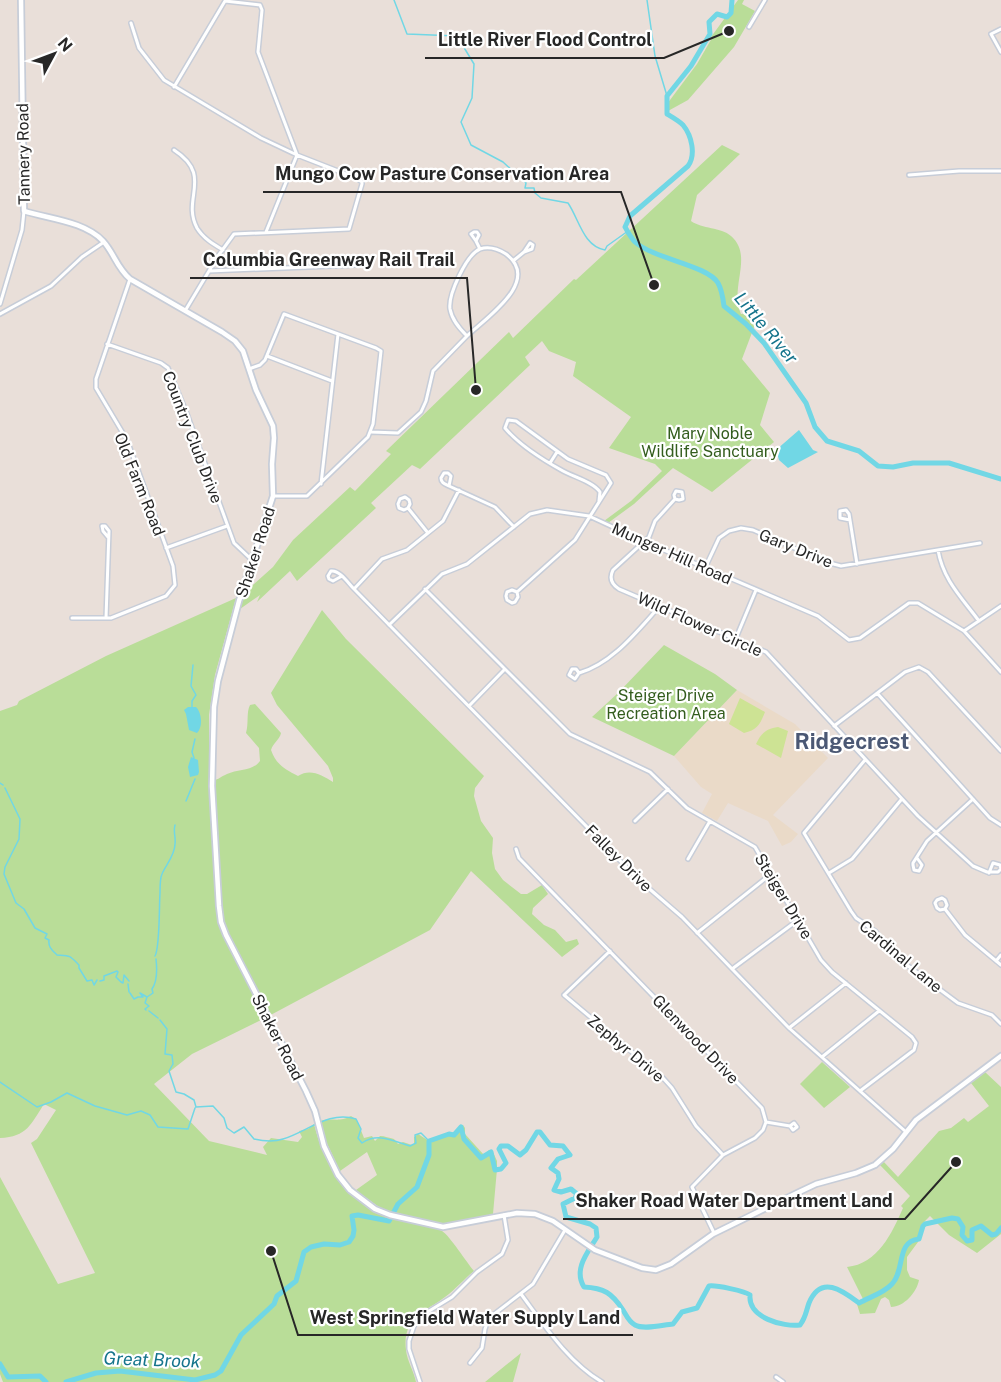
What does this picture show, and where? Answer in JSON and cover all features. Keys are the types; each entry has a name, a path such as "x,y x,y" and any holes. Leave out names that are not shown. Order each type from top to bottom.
{"street":[{"name":"Tannery Road","path":"0,304 22,232 24,211 21,0"},
{"path":"749,27 765,0"},
{"path":"174,87 225,2 260,5 262,10 258,52 297,155 266,232"},
{"path":"131,23 136,42 142,53 158,74 174,87 261,138 362,182 349,229 234,234 186,310"},
{"path":"1001,29 991,34 1001,52"},
{"path":"174,150 190,163 194,170 193,214 196,227 210,241 223,249"},
{"path":"909,176 959,171 1001,171"},
{"name":"Shaker Road","path":"24,211 89,230 104,242 120,269 130,279 235,341 243,351 256,390 274,431 273,496 236,611 213,707 212,786 219,906 221,922 226,935 306,1091 328,1155 344,1182 369,1206 392,1216 446,1227 522,1212 536,1214 549,1219 592,1249 642,1268 658,1270 671,1264 714,1233 812,1186 872,1167 890,1152 905,1131 919,1118 1001,1056"},
{"path":"476,241 480,249"},
{"path":"0,314 51,286 82,257 104,242"},
{"path":"371,432 396,434 415,419 426,401 433,371 515,289 519,278 513,261 498,249 480,249 473,252 449,303 453,318 467,336"},
{"path":"513,261 524,252"},
{"path":"209,271 357,266"},
{"name":"Old Farm Road","path":"72,618 106,618 136,609 166,596 171,592 176,579 127,440 96,388 96,379 130,279"},
{"path":"249,369 263,363 284,314 381,351 371,432 321,484 305,497 273,496"},
{"path":"321,484 338,334"},
{"name":"Country Club Drive","path":"107,344 161,363 168,368 236,547 252,560"},
{"path":"267,356 332,381"},
{"path":"516,592 571,545 610,486 610,481 606,476 557,452 516,421 508,420 505,424 508,432 550,463 595,486 605,488 610,486"},
{"path":"550,463 557,452"},
{"path":"449,486 452,477 449,473 444,473 441,475 441,480 449,486 495,507 514,527"},
{"path":"595,486 600,492 599,501"},
{"path":"354,589 382,559 407,550 428,533 447,515 459,490"},
{"path":"405,497 408,499 410,504 408,508 404,510 399,508 400,499 405,497"},
{"name":"Wild Flower Circle","path":"675,499 655,521 650,535 613,570 611,581 619,589 766,652 901,800 973,866 989,873"},
{"path":"408,508 428,533"},
{"name":"Munger Hill Road","path":"389,625 445,572 472,561 530,514 542,510 589,516 822,618 847,639 860,638 912,602 918,603 964,631"},
{"path":"850,519 857,564"},
{"path":"166,548 228,526"},
{"name":"Gary Drive","path":"705,568 719,538 729,531 741,528 753,530 841,566 980,543"},
{"path":"106,618 108,537"},
{"path":"938,550 943,572 979,621"},
{"name":"Falley Drive","path":"342,576 333,582 328,576 330,571 334,570 342,576 638,879 697,933 789,1028 905,1131"},
{"name":"Steiger Drive","path":"425,590 570,734 650,772 687,808 755,847 821,960 912,1037 916,1043 916,1048 860,1091"},
{"path":"735,638 756,590"},
{"path":"508,591 516,592 518,597 515,602 510,603 506,596 508,591"},
{"path":"579,673 593,668 612,655 660,606"},
{"path":"1001,606 964,631 1001,672"},
{"path":"834,726 908,670 915,667 922,668 1001,751"},
{"path":"469,706 504,670"},
{"path":"877,693 993,821 1001,825"},
{"name":"Cardinal Lane","path":"865,760 804,833 856,918 875,931 896,957 958,1003 992,1015 1001,1024"},
{"path":"635,821 668,789"},
{"path":"916,858 927,841 973,799"},
{"path":"829,873 852,859 901,800"},
{"path":"688,859 710,821"},
{"name":"Glenwood Drive","path":"516,849 519,858 756,1100 762,1108 766,1122"},
{"path":"697,933 771,874"},
{"path":"945,909 965,935 1001,965"},
{"path":"732,969 798,920"},
{"name":"Zephyr Drive","path":"610,951 564,995 663,1078 696,1126 723,1155"},
{"path":"996,961 1001,955"},
{"path":"789,1028 846,983"},
{"path":"822,1057 880,1011"},
{"path":"714,1233 692,1187 723,1155 755,1138 763,1130 766,1122 790,1126"},
{"path":"420,1382 409,1349 414,1326 421,1316 449,1299 477,1272 502,1254 508,1240 504,1215"},
{"path":"470,1363 482,1348 489,1318 536,1280 565,1230"},
{"path":"520,1294 577,1363 588,1374 602,1382"},
{"path":"776,1377 783,1382"}],"shaded area":[{"path":"737,690 795,724 828,758 773,815 798,834 791,842 782,846 768,821 728,803 717,821 702,813 712,794 701,787 674,756"}],"green space":[{"path":"738,0 744,0 742,4 755,11 734,47 688,100 668,111 667,104 697,64 711,37"},
{"name":"Mary Noble Wildlife Sanctuary","path":"722,145 740,154 697,195 691,221 727,233 738,244 741,262 738,304 741,314 753,314 756,322 742,359 770,393 760,425 774,442 712,492 673,468 634,504 608,523 604,521 631,501 662,471 655,464 609,448 631,417 573,376 576,362 549,351 542,341 525,357 530,365 420,469 412,465 371,503 376,508 297,581 290,571 257,602 260,595 240,609 244,593 273,567 293,540 350,487 355,491 391,454 386,451 509,332 513,338 574,279 576,280"},
{"path":"236,598 215,675 209,715 209,781 249,768 260,761 259,748 246,733 249,708 250,705 255,704 281,733 271,750 281,766 298,776 311,773 333,782 328,766 277,705 271,693 322,610 346,639 484,776 475,788 474,796 481,821 493,838 492,853 495,869 503,880 521,894 527,894 542,885 548,894 533,908 532,914 544,925 555,930 566,942 577,939 579,944 562,957 471,871 430,930 265,1018 192,1054 154,1084 209,1141 267,1155 263,1147 271,1138 298,1142 302,1137 299,1131 308,1129 314,1124 324,1155 351,1194 377,1212 438,1229 449,1238 474,1271 449,1294 411,1323 406,1339 406,1350 416,1382 3,1382 0,1374 0,1177 58,1284 95,1273 31,1143 37,1139 56,1110 44,1104 22,1132 0,1138 0,711 17,705 19,701 106,656"},
{"name":"Steiger Drive Recreation Area","path":"664,645 715,674 737,690 674,756 592,717"},
{"path":"740,698 765,712 758,726 744,733 729,724"},
{"path":"778,727 788,731 781,758 756,744 764,732"},
{"path":"822,1062 850,1087 824,1108 800,1084"},
{"path":"985,1072 1001,1087 1001,1234 977,1253 949,1235 930,1216 921,1225 923,1228 918,1242 907,1257 907,1270 910,1277 919,1280 913,1294 905,1302 891,1307 889,1300 885,1297 881,1299 875,1313 860,1314 856,1301 863,1299 847,1267 858,1265 875,1254 889,1237 903,1208 901,1206 910,1196 879,1164 883,1161 898,1177 939,1131 951,1128 964,1118 968,1122 989,1106 971,1083"},
{"path":"351,1116 357,1120 364,1138 372,1136 375,1141 380,1136 384,1136 394,1139 398,1144 403,1142 414,1144 414,1137 418,1134 429,1141 447,1133 454,1134 463,1125 465,1134 484,1155 492,1150 497,1161 493,1214 444,1225 382,1209 356,1190 377,1175 367,1152 340,1171 323,1135 320,1121"},
{"path":"521,1353 513,1382 485,1382"}],"water":[{"path":"799,430 813,450 818,452 788,468 779,460 776,450"},
{"path":"188,707 196,707 200,713 201,724 197,733 189,730 184,710"},
{"path":"191,757 198,760 199,772 198,775 190,777 188,767"}],"waterway":[{"path":"394,0 407,34 457,36 474,64 472,98 461,122 471,145 503,162 526,183 525,188 534,188 535,193 541,198 568,203 582,231 591,243 598,247 605,250 607,246 628,231"},
{"name":"Little River","path":"647,0 655,56 667,96"},
{"name":"Little River","path":"732,0 731,13 727,17 717,14 709,22 710,34 691,66 667,96 667,114 683,125 691,140 690,162 630,216 625,227 634,240 644,248 703,271 718,283 724,306 764,343 806,403 815,427 827,441 859,451 878,466 949,463 1001,479"},
{"path":"192,707 192,701 196,695 191,686 193,665"},
{"path":"194,758 192,752 195,739"},
{"path":"186,801 195,779"},
{"path":"5,788 20,819 19,839 5,867 4,874 16,903 24,909 35,928 47,934 45,938 49,940 50,947 57,955 73,959 79,965 87,981 92,980 94,985 97,980"},
{"path":"155,956 159,936 161,878 175,848 175,825"},
{"path":"147,997 153,993 156,959"},
{"path":"100,981 104,980 104,976 117,971 116,977 121,982 123,983 124,975 129,981"},
{"path":"128,984 129,992"},
{"path":"130,993 134,999 143,997 140,993 147,997 145,1003 149,1006 146,1010"},
{"path":"149,1011 158,1018"},
{"path":"160,1020 167,1029 165,1054 172,1055 173,1064 169,1071 176,1092 194,1100 196,1107 213,1106 224,1118 227,1128 234,1133 244,1127 254,1139 276,1141 318,1123 337,1117 346,1117 356,1119 361,1129 358,1138 362,1143 380,1138 410,1146 416,1143 415,1135 421,1133 429,1141"},
{"path":"0,1082 37,1107 67,1093 95,1106 127,1115 141,1111 150,1115 158,1127 188,1129 195,1108"},
{"name":"Great Brook","path":"66,1382 96,1373 120,1371 195,1380 215,1375 221,1371 241,1335 274,1304 277,1296 296,1281 304,1252 311,1247 324,1244 340,1245 349,1242 354,1230 352,1216 389,1221 398,1204 417,1187 429,1155 429,1141 449,1134 454,1135 461,1127 464,1139 481,1158 491,1152 495,1170 501,1169 506,1163 499,1149 501,1146 508,1146 520,1155 526,1150 537,1132 540,1132 550,1145 563,1146 570,1155 558,1159 551,1168 558,1173 559,1179 554,1190 561,1192 571,1189 577,1194 575,1198 563,1204 566,1217 596,1228 597,1237 581,1267 581,1280 584,1287 602,1290 611,1296 629,1320 639,1326 673,1324 682,1312 697,1308 709,1286 747,1293 760,1315 776,1322 800,1325 809,1303 820,1289 826,1287 839,1290 859,1303 889,1287 896,1278 907,1245 919,1239 925,1224 952,1218 958,1219 963,1227 962,1235 967,1241 972,1240 972,1230 981,1226 992,1235 1001,1228"},
{"name":"Great Brook","path":"0,1364 8,1377 40,1376 46,1382"}],"place":[{"name":"Little River Flood Control","path":"729,31"},
{"name":"Mungo Cow Pasture Conservation Area","path":"654,285"},
{"name":"Columbia Greenway Rail Trail","path":"476,390"},
{"name":"Shaker Road Water Department Land","path":"956,1162"},
{"name":"West Springfield Water Supply Land","path":"271,1251"}],"district":[{"name":"Ridgecrest","path":"852,741"}]}
